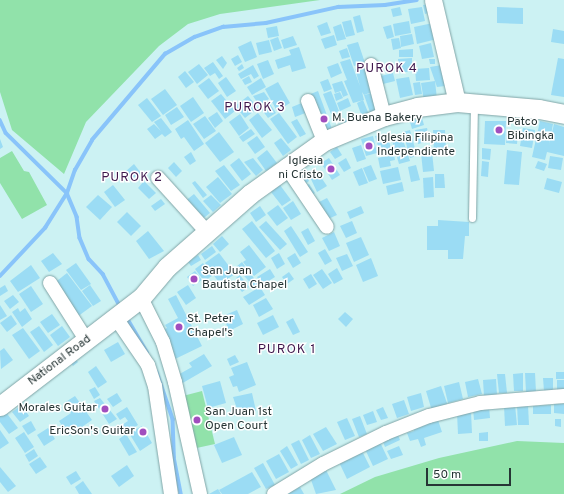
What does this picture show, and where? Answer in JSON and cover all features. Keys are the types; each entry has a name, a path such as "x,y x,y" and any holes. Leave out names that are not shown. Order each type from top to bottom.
{"main road":[{"name":"National Road","path":"0,406 87,341 141,298 166,267 286,166 324,140 384,116 417,107 475,103 564,114"}],"street":[{"path":"435,7 475,103"},
{"path":"370,65 384,116"},
{"path":"308,101 324,140"},
{"path":"286,166 327,227"},
{"path":"158,178 207,232"},
{"path":"50,283 87,341"},
{"path":"141,298 163,342 175,382 200,494"},
{"path":"120,315 148,365 156,386 171,494"},
{"path":"274,494 323,464 386,433 429,416 480,403 564,396"}],"lane":[{"path":"472,218 475,103"}],"green space":[{"path":"0,0 320,0 220,14 188,24 159,46 86,122 64,174 12,130 0,92"},
{"path":"12,151 24,171 29,172 47,205 22,219 0,183 0,158"},
{"name":"San Juan 1st Open Court","path":"202,391 215,444 192,449 179,397"},
{"path":"517,441 564,443 564,494 340,494 375,477 439,458"}],"building":[{"path":"431,4 432,12 425,14 423,5"},
{"path":"400,7 402,15 393,17 391,9"},
{"path":"422,7 425,21 411,24 408,9"},
{"path":"497,7 523,8 523,24 497,23"},
{"path":"360,15 364,31 357,33 353,17"},
{"path":"351,20 355,35 346,37 342,22"},
{"path":"409,21 411,33 395,36 393,24"},
{"path":"327,22 331,33 321,36 317,26"},
{"path":"433,23 437,39 417,44 414,27"},
{"path":"341,24 346,39 337,41 333,27"},
{"path":"391,25 394,37 387,39 383,27"},
{"path":"277,26 279,36 268,38 266,28"},
{"path":"553,29 564,31 564,44 551,42"},
{"path":"412,34 414,44 401,47 400,36"},
{"path":"334,35 337,45 325,49 321,39"},
{"path":"293,36 297,45 284,49 281,40"},
{"path":"278,37 282,48 274,51 270,40"},
{"path":"399,38 401,48 393,50 391,39"},
{"path":"269,40 272,52 259,55 256,43"},
{"path":"251,41 257,57 245,62 238,47"},
{"path":"358,42 365,63 354,66 347,45"},
{"path":"431,43 434,57 422,59 419,46"},
{"path":"299,47 306,68 292,72 290,65 278,69 275,60 291,55 289,50"},
{"path":"347,48 350,57 342,59 339,51"},
{"path":"413,49 413,57 399,57 399,50"},
{"path":"238,55 242,62 235,66 231,59"},
{"path":"222,56 227,63 223,69 216,60"},
{"path":"412,58 412,72 399,72 398,59"},
{"path":"558,58 564,59 564,97 551,95"},
{"path":"350,59 360,86 355,69 367,65 375,91 364,95 362,92 364,100 353,103 344,81 347,80 340,62"},
{"path":"429,59 435,59 435,64 430,64"},
{"path":"268,60 274,74 263,79 257,64"},
{"path":"213,62 223,76 219,79 215,73 210,76 204,68"},
{"path":"338,63 342,73 331,78 327,67"},
{"path":"199,64 208,75 197,84 188,72"},
{"path":"242,64 244,68 239,71 237,68"},
{"path":"253,65 259,76 254,79 251,74 241,79 238,74"},
{"path":"442,65 445,86 437,87 430,67"},
{"path":"429,68 430,80 416,81 415,69"},
{"path":"185,71 194,82 186,88 178,77"},
{"path":"393,73 395,81 383,84 381,76"},
{"path":"249,76 252,82 245,85 242,80"},
{"path":"226,77 236,91 227,97 218,83"},
{"path":"409,77 413,95 400,98 396,79"},
{"path":"209,78 219,91 208,99 198,86"},
{"path":"261,78 266,87 252,95 247,87"},
{"path":"328,79 332,89 324,92 320,82"},
{"path":"342,81 348,95 343,97 341,91 335,93 332,84"},
{"path":"435,81 437,99 424,101 421,83"},
{"path":"278,82 290,103 277,111 265,89"},
{"path":"420,82 422,94 415,95 413,83"},
{"path":"165,89 177,105 163,115 151,99"},
{"path":"318,91 332,129 322,133 308,95"},
{"path":"331,91 339,111 331,114 323,94"},
{"path":"264,92 269,99 259,105 253,96"},
{"path":"340,92 343,98 336,101 334,94"},
{"path":"376,92 381,108 370,112 364,95"},
{"path":"221,94 235,111 225,119 211,101"},
{"path":"248,96 258,108 245,118 235,106"},
{"path":"193,97 204,113 191,122 180,106"},
{"path":"147,98 161,116 152,122 138,105"},
{"path":"348,98 351,106 340,111 337,103"},
{"path":"363,100 370,117 346,127 344,121 361,114 357,103"},
{"path":"268,101 276,113 268,118 260,107"},
{"path":"304,102 308,112 295,117 292,107"},
{"path":"177,107 184,117 171,125 165,115"},
{"path":"217,112 223,121 215,128 208,118"},
{"path":"258,113 272,130 262,138 249,120"},
{"path":"279,113 297,137 288,144 270,119"},
{"path":"240,114 249,128 239,136 229,122"},
{"path":"205,116 216,131 204,139 193,124"},
{"path":"161,118 172,132 165,137 162,134 155,139 147,129 154,124 161,131 154,122"},
{"path":"422,118 424,125 412,129 410,122"},
{"path":"297,119 306,134 300,137 291,122"},
{"path":"188,120 204,144 194,151 184,137 181,139 175,129"},
{"path":"485,121 506,121 505,145 484,144"},
{"path":"540,121 553,124 549,145 554,124 564,127 564,156 547,152 545,160 532,157"},
{"path":"427,128 430,141 418,144 415,130"},
{"path":"523,128 535,130 532,148 520,146"},
{"path":"251,129 255,134 243,142 239,137"},
{"path":"410,130 417,156 410,158 403,132"},
{"path":"433,130 445,130 446,154 434,154"},
{"path":"507,131 518,132 517,144 506,143"},
{"path":"219,132 234,152 220,162 205,143"},
{"path":"387,133 391,149 380,152 375,136"},
{"path":"401,134 410,161 399,164 391,137"},
{"path":"257,136 265,147 255,154 247,143"},
{"name":"Iglesia Filipina Independiente","path":"373,136 377,153 366,156 361,139"},
{"path":"281,138 291,150 283,156 274,143"},
{"path":"0,139 3,147 0,149"},
{"path":"361,145 366,159 357,162 352,148"},
{"path":"337,147 342,155 335,159 330,152"},
{"path":"482,148 491,149 490,160 482,159"},
{"path":"267,150 277,163 266,171 257,158"},
{"path":"507,150 522,152 519,185 504,184"},
{"path":"191,152 196,161 190,165 184,157"},
{"path":"432,152 434,171 423,172 421,153"},
{"path":"394,154 395,160 390,161 391,166 380,168 378,158"},
{"path":"550,156 563,158 561,170 548,168"},
{"path":"239,158 251,174 242,181 230,165"},
{"path":"253,158 263,170 256,176 244,162"},
{"name":"Iglesia ni Cristo","path":"329,158 340,175 332,180 321,163"},
{"path":"346,158 351,168 344,172 338,163"},
{"path":"482,161 489,162 488,177 481,176"},
{"path":"538,161 547,164 544,171 535,168"},
{"path":"174,162 182,171 176,177 168,168"},
{"path":"134,164 141,173 131,179 125,172"},
{"path":"224,165 240,185 231,191 215,171"},
{"path":"371,165 377,179 369,182 363,168"},
{"path":"416,165 420,180 411,182 408,167"},
{"path":"398,167 401,180 383,184 380,171"},
{"path":"362,168 368,183 359,186 353,172"},
{"path":"318,173 327,186 317,192 310,177"},
{"path":"306,174 309,181 301,187 297,180"},
{"path":"435,174 444,174 445,188 435,188"},
{"path":"218,177 232,194 220,203 206,187"},
{"path":"433,177 434,197 424,198 423,178"},
{"path":"547,178 562,182 559,193 544,189"},
{"path":"144,181 156,193 149,199 138,188"},
{"path":"195,181 207,195 203,198 192,183"},
{"path":"402,182 404,191 388,195 386,186"},
{"path":"309,184 315,193 309,197 302,188"},
{"path":"113,185 125,200 115,207 104,192"},
{"path":"280,185 291,200 282,206 271,192"},
{"path":"194,194 210,213 200,221 184,202"},
{"path":"98,195 112,207 100,220 86,207"},
{"path":"211,195 221,205 213,212 203,201"},
{"path":"327,198 337,215 328,219 319,202"},
{"path":"161,199 165,204 155,211 151,206"},
{"path":"293,201 301,214 291,220 283,208"},
{"path":"278,205 288,218 277,226 267,213"},
{"path":"260,206 266,215 256,222 250,213"},
{"path":"361,206 364,213 350,219 347,212"},
{"path":"127,212 141,226 131,236 117,222"},
{"path":"438,220 469,222 469,236 465,236 463,259 448,259 448,250 427,250 427,226 438,226"},
{"path":"252,221 275,251 266,258 242,229"},
{"path":"266,221 287,244 280,250 259,227"},
{"path":"352,221 357,233 346,238 340,226"},
{"path":"291,226 308,252 300,257 284,231"},
{"path":"308,228 315,241 308,245 301,232"},
{"path":"148,231 164,251 149,259 136,241"},
{"path":"334,232 340,246 329,251 322,238"},
{"path":"222,236 229,244 220,252 213,244"},
{"path":"361,237 369,255 354,262 346,243"},
{"path":"249,245 266,267 254,276 243,262 246,260 240,252"},
{"path":"212,246 216,252 205,260 201,254"},
{"path":"325,249 332,261 325,265 318,253"},
{"path":"53,253 62,264 49,272 41,261"},
{"path":"219,253 235,274 220,284 205,263"},
{"path":"279,253 285,264 277,269 271,258"},
{"path":"295,253 301,263 293,268 287,258"},
{"path":"347,254 353,266 342,271 336,258"},
{"path":"198,255 201,260 191,266 188,262"},
{"path":"371,258 378,276 363,282 356,265"},
{"path":"242,262 259,285 255,288 236,267"},
{"path":"76,263 91,284 81,290 66,270"},
{"path":"203,263 212,276 204,281 195,269"},
{"path":"31,265 40,278 18,292 10,281"},
{"path":"337,268 343,279 334,284 328,274"},
{"path":"270,269 275,277 262,285 257,277"},
{"path":"322,269 332,283 323,289 313,275"},
{"name":"San Juan Bautista Chapel","path":"195,271 202,280 193,286 187,277"},
{"path":"289,272 294,279 287,284 282,277"},
{"path":"67,273 92,306 77,317 53,284"},
{"path":"311,274 317,284 309,289 303,279"},
{"path":"240,275 249,287 242,292 238,287 241,285 236,278"},
{"path":"5,285 8,291 0,296 0,288"},
{"path":"90,285 101,301 93,306 82,291"},
{"path":"188,285 196,298 186,305 177,292"},
{"path":"31,286 43,304 31,312 19,294"},
{"path":"260,287 265,295 249,305 243,297"},
{"path":"13,295 19,302 10,309 4,301"},
{"name":"St. Peter Chapel's","path":"176,295 202,346 173,360 159,332 167,328 165,325 178,318 168,299"},
{"path":"266,298 273,309 259,317 253,305"},
{"path":"0,305 7,316 0,320"},
{"path":"18,308 20,312 25,308 32,319 22,327 12,312"},
{"path":"237,310 243,324 229,331 223,316"},
{"path":"345,312 353,319 346,327 338,319"},
{"path":"52,314 60,325 48,333 40,322"},
{"path":"11,315 17,324 7,332 0,323"},
{"path":"273,315 279,327 263,335 257,323"},
{"path":"293,318 300,332 293,335 286,322"},
{"path":"39,326 53,345 44,352 30,332"},
{"path":"62,326 70,337 58,346 50,335"},
{"path":"23,328 40,351 29,359 12,335"},
{"path":"118,342 125,354 111,362 104,350"},
{"path":"4,348 13,360 1,369 0,351"},
{"path":"71,354 78,362 73,366 67,357"},
{"path":"204,354 212,366 181,384 176,376 192,367 189,363"},
{"path":"235,355 239,362 230,366 227,359"},
{"path":"247,362 256,385 239,392 237,386 233,387 229,377 234,375 231,368"},
{"path":"96,366 107,382 98,388 88,372"},
{"path":"556,372 564,372 564,379 556,379"},
{"path":"523,373 523,391 514,391 513,374"},
{"path":"525,373 535,373 536,392 526,392"},
{"path":"497,374 505,374 507,393 499,393"},
{"path":"543,378 553,378 553,391 544,391"},
{"path":"478,379 482,394 468,397 465,382"},
{"path":"496,379 497,395 484,396 483,380"},
{"path":"557,380 564,380 564,392 557,392"},
{"path":"220,381 226,403 208,408 202,386"},
{"path":"459,382 463,399 448,403 444,386"},
{"path":"441,386 448,406 432,411 426,391"},
{"path":"95,387 100,395 94,399 89,390"},
{"path":"117,393 122,401 113,407 107,399"},
{"path":"252,393 256,411 242,414 240,408 237,409 233,397"},
{"path":"421,393 424,407 411,411 407,397"},
{"path":"75,396 92,420 69,436 59,421 71,413 64,403"},
{"path":"100,398 117,419 109,424 94,401"},
{"path":"404,400 409,414 397,418 392,404"},
{"path":"554,404 564,404 564,414 554,413"},
{"path":"22,405 29,416 20,422 12,412"},
{"path":"515,405 517,425 505,426 504,406"},
{"path":"517,405 528,405 529,425 518,425"},
{"path":"551,405 551,414 533,414 533,406"},
{"path":"489,406 490,418 474,420 473,408"},
{"path":"127,407 138,425 127,432 122,425 128,421 125,417 120,420 116,414"},
{"path":"383,407 388,418 381,420 376,410"},
{"path":"5,411 18,428 9,434 0,422 0,415"},
{"path":"373,411 377,422 367,425 363,415"},
{"path":"471,412 472,433 458,434 457,413"},
{"path":"360,416 367,434 359,437 352,419"},
{"path":"437,417 442,432 424,438 426,445 421,447 418,439 410,441 407,433 414,431 412,426"},
{"path":"347,418 355,436 345,440 337,422"},
{"path":"555,419 561,419 561,427 555,426"},
{"path":"31,421 36,430 28,435 22,426"},
{"path":"142,426 152,443 140,451 129,433"},
{"path":"326,427 337,444 323,451 313,434"},
{"path":"48,428 55,439 44,446 37,435"},
{"path":"0,430 9,443 0,449"},
{"path":"24,432 34,447 25,453 15,438"},
{"path":"397,432 400,440 385,447 382,439"},
{"path":"488,432 488,441 479,441 479,433"},
{"path":"126,434 137,452 129,456 119,439"},
{"path":"310,435 320,454 311,458 302,440"},
{"path":"234,437 242,455 222,463 214,445"},
{"path":"299,440 309,460 301,464 291,444"},
{"path":"379,440 388,459 373,466 364,447"},
{"path":"287,446 298,465 291,469 280,451"},
{"path":"399,446 403,455 391,459 387,451"},
{"path":"360,447 370,467 347,479 337,458"},
{"path":"34,449 38,456 29,462 25,455"},
{"path":"279,454 289,472 276,479 266,461"},
{"path":"40,457 47,467 36,474 29,464"},
{"path":"263,463 275,485 266,489 254,468"},
{"path":"127,465 134,476 119,487 111,476"},
{"path":"0,467 16,486 8,492 0,482"},
{"path":"326,470 336,490 316,494 310,477"},
{"path":"76,471 81,479 71,485 66,477"},
{"path":"252,472 261,487 248,494 222,494 219,490"},
{"path":"83,481 92,494 79,494 75,487"},
{"path":"300,487 304,494 287,494"},
{"path":"218,489 221,494 209,494"}],"waterway":[{"path":"0,276 45,228 67,193 75,170 92,140 165,54 195,37 223,27 266,23 338,7 385,5 417,0"},
{"path":"0,120 6,133 67,193 77,217 80,238 89,259 103,274 121,308"},
{"path":"126,316 147,352"},
{"path":"157,372 173,419 174,457 181,494"}],"place":[{"name":"M. Buena Bakery","path":"324,119"},
{"name":"Patco Bibingka","path":"499,130"},
{"name":"Iglesia Filipina Independiente","path":"369,146"},
{"name":"Iglesia ni Cristo","path":"331,169"},
{"name":"San Juan Bautista Chapel","path":"194,279"},
{"name":"St. Peter Chapel's","path":"179,327"},
{"name":"Morales Guitar","path":"105,409"},
{"name":"San Juan 1st Open Court","path":"197,420"},
{"name":"EricSon's Guitar","path":"143,432"}],"district":[{"name":"PUROK 4","path":"387,69"},
{"name":"PUROK 3","path":"255,108"},
{"name":"PUROK 2","path":"132,178"},
{"name":"PUROK 1","path":"287,350"}]}
